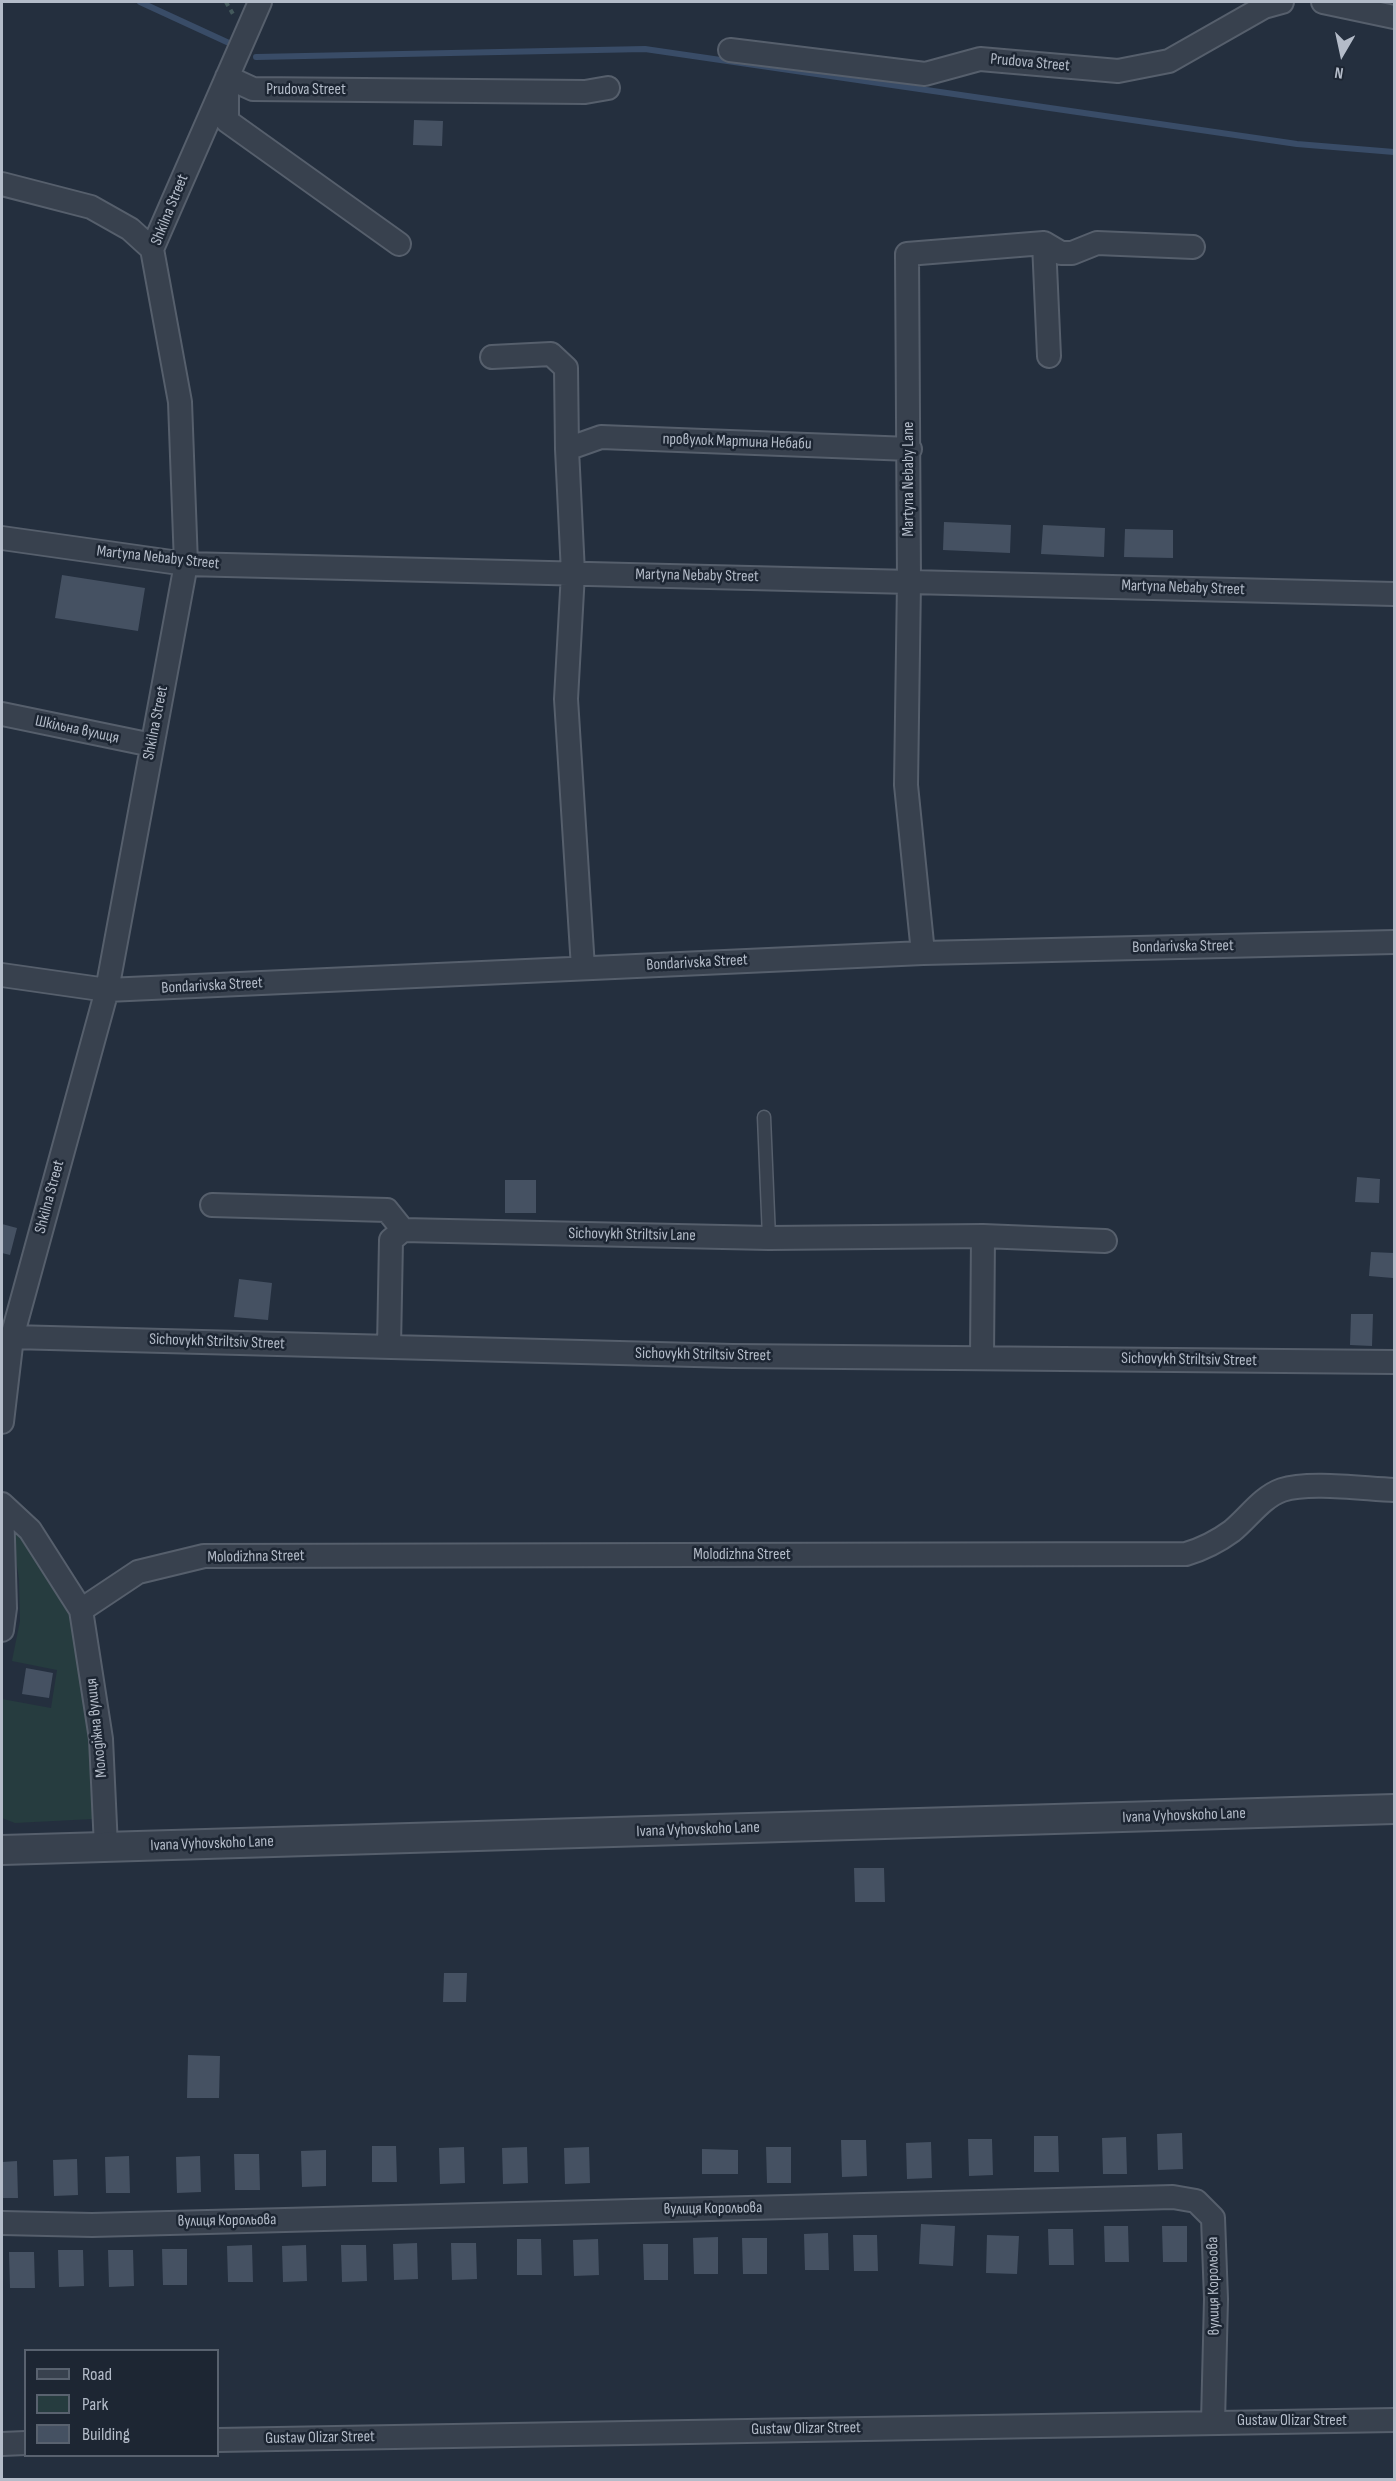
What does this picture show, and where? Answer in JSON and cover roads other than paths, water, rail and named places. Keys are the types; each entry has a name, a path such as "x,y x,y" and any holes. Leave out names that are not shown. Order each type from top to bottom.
{"street":[{"name":"Shkilna Street","path":"2,1422 12,1337 107,990 186,564 180,402 152,249 260,2"},
{"name":"Prudova Street","path":"730,50 925,74 980,59 1118,71 1168,62 1263,6 1282,2"},
{"path":"1323,2 1395,17"},
{"name":"Prudova Street","path":"226,77 253,89 585,92 608,88"},
{"path":"226,77 227,121 399,244"},
{"path":"2,184 91,207 130,229 152,249"},
{"path":"1044,243 1062,253 1072,253 1097,243 1193,247"},
{"path":"1044,243 1049,356"},
{"name":"Martyna Nebaby Lane","path":"923,953 906,785 910,449 907,254 1044,243"},
{"path":"492,357 551,354 566,368 573,573 566,699 583,968"},
{"name":"провулок Мартина Небаби","path":"567,449 601,437 910,449"},
{"name":"Martyna Nebaby Street","path":"2,538 186,564 1395,594"},
{"name":"Шкільна вулиця","path":"2,714 152,745"},
{"name":"Bondarivska Street","path":"2,975 107,990 923,953 1395,942"},
{"path":"212,1205 387,1210 403,1230 391,1240 389,1347"},
{"name":"Sichovykh Striltsiv Lane","path":"403,1230 769,1238 982,1236 1105,1241"},
{"path":"982,1236 982,1358"},
{"name":"Sichovykh Striltsiv Street","path":"12,1337 733,1356 1395,1362"},
{"name":"Molodizhna Street","path":"81,1610 138,1572 204,1556 1186,1554 1209,1547 1232,1531 1263,1502 1282,1490 1310,1487 1395,1490"},
{"path":"2,1505 30,1530 81,1610"},
{"path":"2,1505 5,1608 2,1630"},
{"name":"Молодіжна вулиця","path":"81,1610 101,1739 106,1847"},
{"name":"Ivana Vyhovskoho Lane","path":"2,1850 1395,1809"},
{"name":"вулиця Корольова","path":"2,2223 92,2224 1173,2197 1196,2201 1213,2218 1216,2299 1213,2422"},
{"name":"Gustaw Olizar Street","path":"219,2440 1395,2420"},
{"path":"2,2444 24,2443"}],"lane":[{"path":"764,1117 769,1238"}],"waterway":[{"path":"140,2 229,43"},
{"path":"256,57 645,49 1297,144 1394,152"}]}
